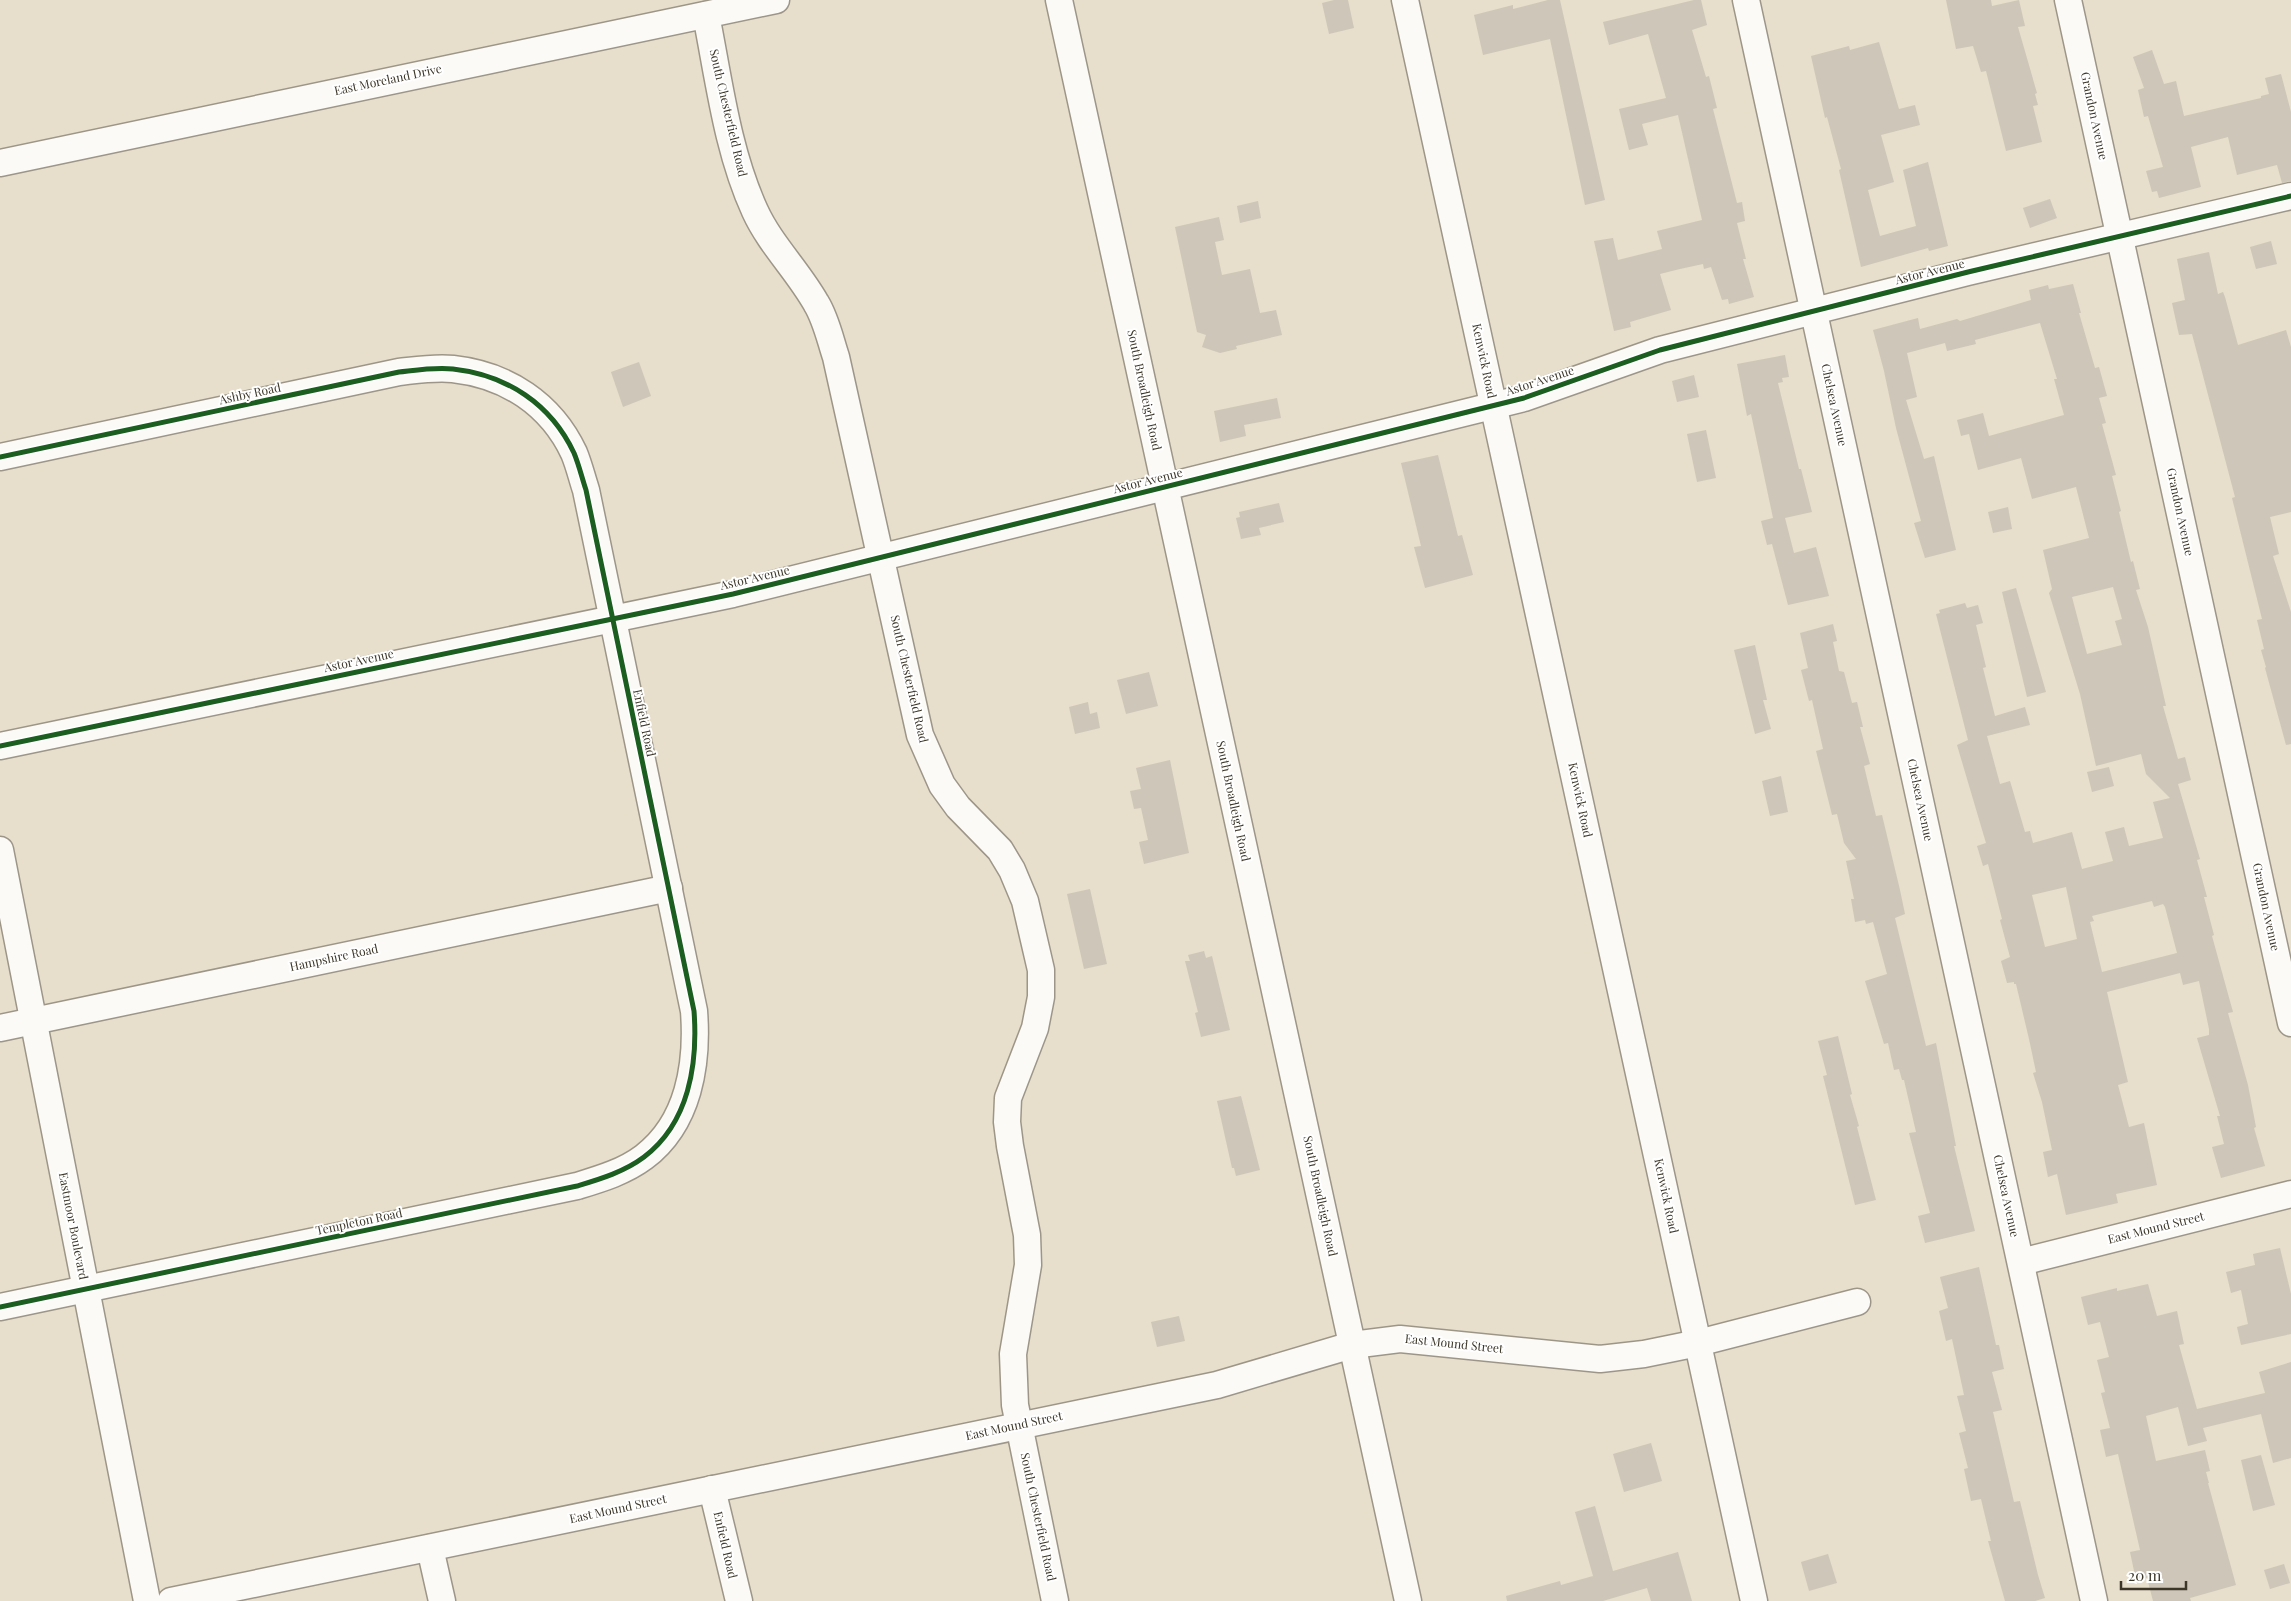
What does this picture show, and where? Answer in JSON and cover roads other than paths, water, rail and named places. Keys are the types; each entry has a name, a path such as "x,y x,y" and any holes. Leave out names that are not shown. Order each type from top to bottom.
{"street":[{"name":"East Moreland Drive","path":"0,163 776,0"},
{"name":"South Broadleigh Road","path":"1060,0 1408,1601"},
{"name":"Kenwick Road","path":"1405,0 1754,1601"},
{"name":"Chelsea Avenue","path":"1746,0 2094,1601"},
{"name":"Grandon Avenue","path":"2068,0 2291,1023"},
{"name":"South Chesterfield Road","path":"706,15 733,145 755,213 817,303 836,357 920,735 930,762 942,785 958,807 1000,850 1012,870 1025,901 1041,970 1041,997 1035,1028 1008,1098 1007,1122 1027,1242 1028,1265 1013,1354 1014,1405 1055,1601"},
{"name":"Astor Avenue","path":"0,746 733,594 1494,406 1524,398 1660,350 1968,272 2120,238 2291,196"},
{"name":"Ashby Road","path":"0,457 399,372 453,369 505,383"},
{"name":"Enfield Road","path":"505,383 526,394 545,410 574,453 586,490 694,1011 695,1055 686,1096"},
{"name":"Eastmoor Boulevard","path":"0,850 147,1601"},
{"name":"Hampshire Road","path":"0,1028 669,888"},
{"name":"Templeton Road","path":"0,1307 576,1186 611,1175 643,1157 672,1128 686,1096"},
{"name":"East Mound Street","path":"2021,1262 2291,1194"},
{"name":"East Mound Street","path":"172,1601 1019,1425 1217,1386 1352,1345 1400,1339 1600,1359 1644,1354 1698,1343 1857,1302"},
{"name":"Enfield Road","path":"712,1489 739,1601"},
{"path":"430,1548 442,1601"}]}
